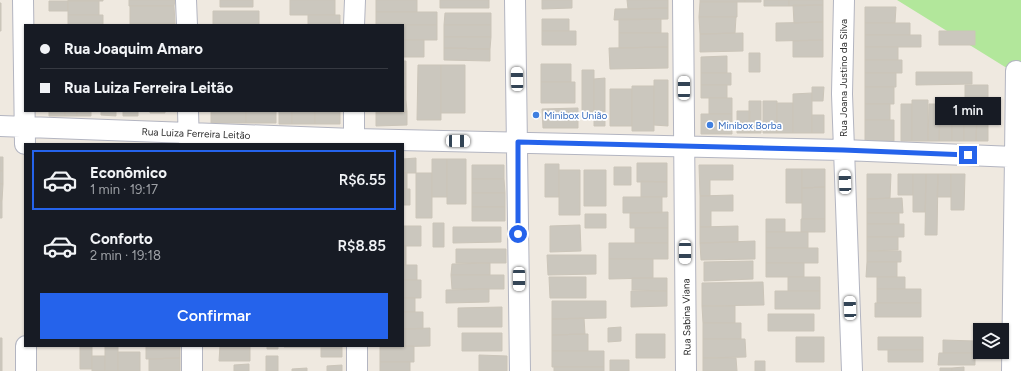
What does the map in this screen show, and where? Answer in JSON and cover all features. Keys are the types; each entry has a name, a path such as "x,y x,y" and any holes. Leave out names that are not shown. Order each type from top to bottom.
{"street":[{"path":"23,0 24,68"},
{"path":"186,0 186,24"},
{"path":"354,0 354,24"},
{"path":"515,0 520,371"},
{"name":"Rua Sabina Viana","path":"683,0 686,371"},
{"name":"Rua Joana Justino da Silva","path":"844,0 842,94 843,150 852,371"},
{"path":"1012,371 1016,71"},
{"path":"25,112 25,136"},
{"path":"188,112 188,138"},
{"path":"354,112 354,141"},
{"name":"Rua Luiza Ferreira Leitão","path":"0,126 25,136 518,142 843,150 1015,157"},
{"path":"26,347 26,371"},
{"path":"192,347 192,371"},
{"path":"357,347 358,371"}],"green space":[{"path":"897,0 1021,0 1021,78 1010,70"}],"building":[{"path":"103,0 103,1 68,1"},
{"path":"129,0 175,0 174,6 129,6"},
{"path":"220,0 253,0 253,7 220,7"},
{"path":"290,0 335,0 335,15 290,15"},
{"path":"376,0 417,0 417,12 376,12"},
{"path":"440,0 489,0 489,8 440,8"},
{"path":"542,0 572,0 572,8 542,9"},
{"path":"627,0 668,0 668,8 628,9"},
{"path":"700,0 745,0 745,2 700,2"},
{"path":"745,0 761,0 761,2 745,2"},
{"path":"764,0 789,0 789,6 764,6"},
{"path":"789,0 823,0 823,5 789,6"},
{"path":"49,1 68,1 68,11 49,11"},
{"path":"68,1 99,1 99,15 68,15"},
{"path":"700,2 737,2 737,17 699,17"},
{"path":"1,3 1,31 0,31"},
{"path":"793,5 823,5 823,22 794,23"},
{"path":"130,6 174,6 175,24 130,24"},
{"path":"865,7 896,7 895,23 865,23"},
{"path":"668,8 668,19 614,20 615,9"},
{"path":"213,11 259,11 259,24 213,24"},
{"path":"376,12 437,12 437,25 376,24"},
{"path":"445,13 491,13 491,25 444,25"},
{"path":"68,15 103,15 103,24 68,24"},
{"path":"308,15 340,15 340,24 308,24"},
{"path":"699,17 736,17 735,33 700,34"},
{"path":"542,19 569,19 569,31 542,31"},
{"path":"619,19 661,19 661,33 619,33"},
{"path":"823,22 823,40 776,41 776,23"},
{"path":"865,23 910,23 910,35 865,35"},
{"path":"404,25 437,25 437,40 404,40"},
{"path":"444,25 491,25 491,37 444,37"},
{"path":"542,31 576,31 576,45 542,45"},
{"path":"939,31 975,31 975,45 939,45"},
{"path":"619,33 668,33 668,47 619,48"},
{"path":"743,33 743,51 700,52 700,34"},
{"path":"865,35 921,35 921,47 865,47"},
{"path":"444,37 491,37 490,49 444,48"},
{"path":"404,40 424,40 424,57 404,57"},
{"path":"823,40 823,57 793,57 793,41"},
{"path":"668,47 668,68 610,69 609,48"},
{"path":"865,47 898,47 898,60 865,60"},
{"path":"444,48 490,49 490,61 444,60"},
{"path":"749,53 760,53 760,72 749,72"},
{"path":"727,56 727,73 701,73 701,57"},
{"path":"865,60 902,60 902,73 865,73"},
{"path":"404,61 406,61 406,74 404,74"},
{"path":"541,64 571,64 571,82 541,82"},
{"path":"418,65 441,65 441,120 417,120"},
{"path":"441,65 465,65 465,113 441,113"},
{"path":"582,70 594,70 594,116 582,116"},
{"path":"916,72 972,72 972,84 916,85"},
{"path":"701,73 731,73 731,85 701,85"},
{"path":"865,73 896,73 896,87 865,87"},
{"path":"404,74 406,74 406,87 404,87"},
{"path":"605,78 605,126 594,126 594,79"},
{"path":"654,80 668,80 668,126 654,125"},
{"path":"541,82 575,82 575,103 541,103"},
{"path":"701,85 727,85 727,98 701,98"},
{"path":"965,85 988,85 988,104 965,104"},
{"path":"632,86 654,86 654,131 632,131"},
{"path":"404,87 406,87 406,100 404,100"},
{"path":"812,87 824,87 823,101 812,101"},
{"path":"865,87 894,87 894,104 865,104"},
{"path":"610,89 632,89 632,126 610,126"},
{"path":"812,93 812,133 793,133 793,94"},
{"path":"709,98 732,98 732,114 709,114"},
{"path":"404,100 406,100 407,112 376,113 404,112"},
{"path":"912,100 928,100 928,141 912,141"},
{"path":"749,101 761,101 761,133 749,133"},
{"path":"763,101 777,101 777,133 763,133"},
{"path":"777,103 793,103 793,133 777,133"},
{"path":"865,104 890,104 890,120 865,120"},
{"path":"901,104 912,104 912,141 901,141"},
{"path":"929,104 940,104 939,141 928,141"},
{"path":"952,107 964,107 964,141 952,141"},
{"path":"578,108 578,128 543,128 542,109"},
{"path":"737,111 750,111 749,133 737,133"},
{"path":"49,112 65,112 65,116 49,116"},
{"path":"65,112 77,112 77,116 65,116"},
{"path":"77,112 91,112 91,116 77,116"},
{"path":"101,112 116,112 116,116 101,115"},
{"path":"123,112 138,112 138,116 123,116"},
{"path":"150,112 165,112 165,113"},
{"path":"211,112 246,112 246,123 211,123"},
{"path":"246,112 276,112 276,123 246,123"},
{"path":"279,112 292,112 292,124 279,124"},
{"path":"292,112 315,112 315,124 292,124"},
{"path":"315,112 340,112 340,124 315,124"},
{"path":"407,112 407,125 376,126 376,113"},
{"path":"977,112 988,112 988,141 976,141"},
{"path":"701,114 732,114 732,134 701,134"},
{"path":"812,115 824,115 824,133 812,133"},
{"path":"940,117 952,117 952,141 939,141"},
{"path":"964,119 977,119 976,141 964,141"},
{"path":"865,120 894,120 894,141 865,141"},
{"path":"0,157 3,157 3,171 0,171"},
{"path":"416,158 416,173 404,173 404,159"},
{"path":"432,159 447,159 447,197 432,197"},
{"path":"447,159 466,159 466,204 447,204"},
{"path":"637,163 667,163 667,182 637,182"},
{"path":"545,164 559,164 559,197 545,197"},
{"path":"472,165 504,165 504,179 472,179"},
{"path":"699,165 733,165 733,180 710,180 710,196 700,196"},
{"path":"614,167 631,167 631,185 614,185"},
{"path":"786,169 802,169 802,203 786,203"},
{"path":"802,169 825,169 825,187 802,188"},
{"path":"559,170 580,170 580,215 559,215"},
{"path":"584,170 606,170 606,206 584,206"},
{"path":"0,171 3,171 3,184 0,184"},
{"path":"404,173 407,173 407,189 404,189"},
{"path":"416,173 432,173 432,218 416,218"},
{"path":"867,174 891,174 890,198 867,199"},
{"path":"898,174 913,174 913,195 898,195"},
{"path":"913,174 926,174 925,212 913,212"},
{"path":"926,174 938,174 937,235 925,235"},
{"path":"938,174 951,174 951,197 937,197"},
{"path":"951,174 965,174 964,210 951,210"},
{"path":"472,179 504,179 505,193 472,193"},
{"path":"641,181 667,182 667,197 641,197"},
{"path":"0,184 3,184 2,201 0,201"},
{"path":"825,187 825,219 802,219 802,188"},
{"path":"404,189 410,189 410,205 404,205"},
{"path":"472,193 505,193 505,207 472,207"},
{"path":"733,195 733,211 711,211 711,227 700,227 700,196"},
{"path":"623,197 662,197 662,213 623,213"},
{"path":"902,198 903,213 867,213 867,199"},
{"path":"0,201 2,201 2,218 0,218"},
{"path":"472,207 505,207 505,221 472,221"},
{"path":"668,212 668,228 630,228 630,213"},
{"path":"867,213 899,213 899,224 867,224"},
{"path":"585,214 606,214 606,228 585,228"},
{"path":"766,219 785,219 785,232 766,232"},
{"path":"801,219 825,219 825,232 801,232"},
{"path":"433,223 444,223 444,247 433,247"},
{"path":"867,224 904,224 904,237 867,237"},
{"path":"580,225 581,251 550,252 550,226"},
{"path":"404,226 421,226 421,246 404,246"},
{"path":"738,226 738,242 700,243 700,227"},
{"path":"453,227 501,227 501,242 453,243"},
{"path":"635,228 668,228 668,243 635,243"},
{"path":"766,232 808,232 808,248 766,248"},
{"path":"867,237 898,237 898,250 867,251"},
{"path":"755,241 755,259 701,260 700,243"},
{"path":"609,243 668,243 668,259 609,259"},
{"path":"404,246 406,246 406,265 404,265"},
{"path":"766,248 818,248 818,263 766,263"},
{"path":"456,249 506,249 506,263 456,263"},
{"path":"867,251 901,251 901,262 867,262"},
{"path":"547,255 596,255 596,274 548,275"},
{"path":"609,259 653,259 653,278 609,279"},
{"path":"753,261 753,279 704,281 704,262"},
{"path":"867,262 897,262 897,277 866,277"},
{"path":"490,263 490,275 451,275 452,264"},
{"path":"766,263 804,263 804,277 766,277"},
{"path":"404,265 417,265 417,280 404,280"},
{"path":"451,275 504,275 504,289 452,289"},
{"path":"549,277 586,277 586,298 550,298"},
{"path":"788,277 820,277 820,291 788,291"},
{"path":"877,277 905,277 905,289 877,289"},
{"path":"632,278 667,278 667,291 632,290"},
{"path":"404,280 421,280 421,298 404,298"},
{"path":"763,282 764,305 702,306 702,283"},
{"path":"489,289 489,302 446,303 446,290"},
{"path":"877,289 921,289 921,303 877,303"},
{"path":"631,291 667,291 667,306 631,307"},
{"path":"775,291 820,291 820,309 775,309"},
{"path":"404,298 415,298 415,312 404,312"},
{"path":"552,301 606,301 606,318 552,319"},
{"path":"875,303 921,303 921,317 875,317"},
{"path":"702,306 735,306 735,323 703,323"},
{"path":"502,307 502,327 458,327 458,308"},
{"path":"404,312 423,312 423,329 404,329"},
{"path":"768,314 814,314 814,331 768,331"},
{"path":"584,318 585,334 552,335 552,319"},
{"path":"703,323 741,323 741,339 703,339"},
{"path":"621,327 621,341 608,342 608,328"},
{"path":"430,328 430,346 404,347 404,329"},
{"path":"462,333 502,333 502,351 462,351"},
{"path":"588,334 588,351 552,351 552,335"},
{"path":"636,334 665,334 665,358 636,358"},
{"path":"796,337 824,337 824,362 796,362"},
{"path":"878,337 923,337 923,350 878,350"},
{"path":"0,338 2,338 2,371 0,371"},
{"path":"703,339 745,339 746,357 703,358"},
{"path":"943,340 973,341 973,353 943,353"},
{"path":"414,346 414,362 380,362 380,347"},
{"path":"80,347 92,347 92,369 80,369"},
{"path":"105,347 118,347 118,371 105,371"},
{"path":"146,347 180,347 180,358 146,359"},
{"path":"220,347 250,347 250,361 219,361"},
{"path":"267,347 278,347 278,349 267,349"},
{"path":"321,347 342,347 342,357 321,357"},
{"path":"888,350 923,350 923,362 888,362"},
{"path":"552,351 604,351 604,367 552,367"},
{"path":"118,352 140,352 140,371 118,371"},
{"path":"939,353 973,353 973,359 975,359 975,365 938,365"},
{"path":"479,355 507,356 507,371 479,371"},
{"path":"92,356 105,356 105,371 92,371"},
{"path":"266,356 278,356 278,371 266,371"},
{"path":"180,358 180,371 149,371 149,359"},
{"path":"703,358 736,358 737,371 703,371"},
{"path":"610,360 629,360 629,371 610,371"},
{"path":"755,361 765,361 765,371 755,371"},
{"path":"380,362 410,362 410,371 380,371"},
{"path":"249,364 249,371 234,371 234,365"},
{"path":"342,365 342,371 327,371 327,366"},
{"path":"554,367 604,367 604,371 554,371"},
{"path":"964,367 964,371 952,371 952,368"},
{"path":"307,368 307,371 292,371 292,369"},
{"path":"940,368 952,368 952,371 940,371"}],"place":[{"name":"Minibox União","path":"536,115"},
{"name":"Minibox Borba","path":"710,125"}],"route":[{"path":"518,234 518,142 843,150 968,155"}]}
